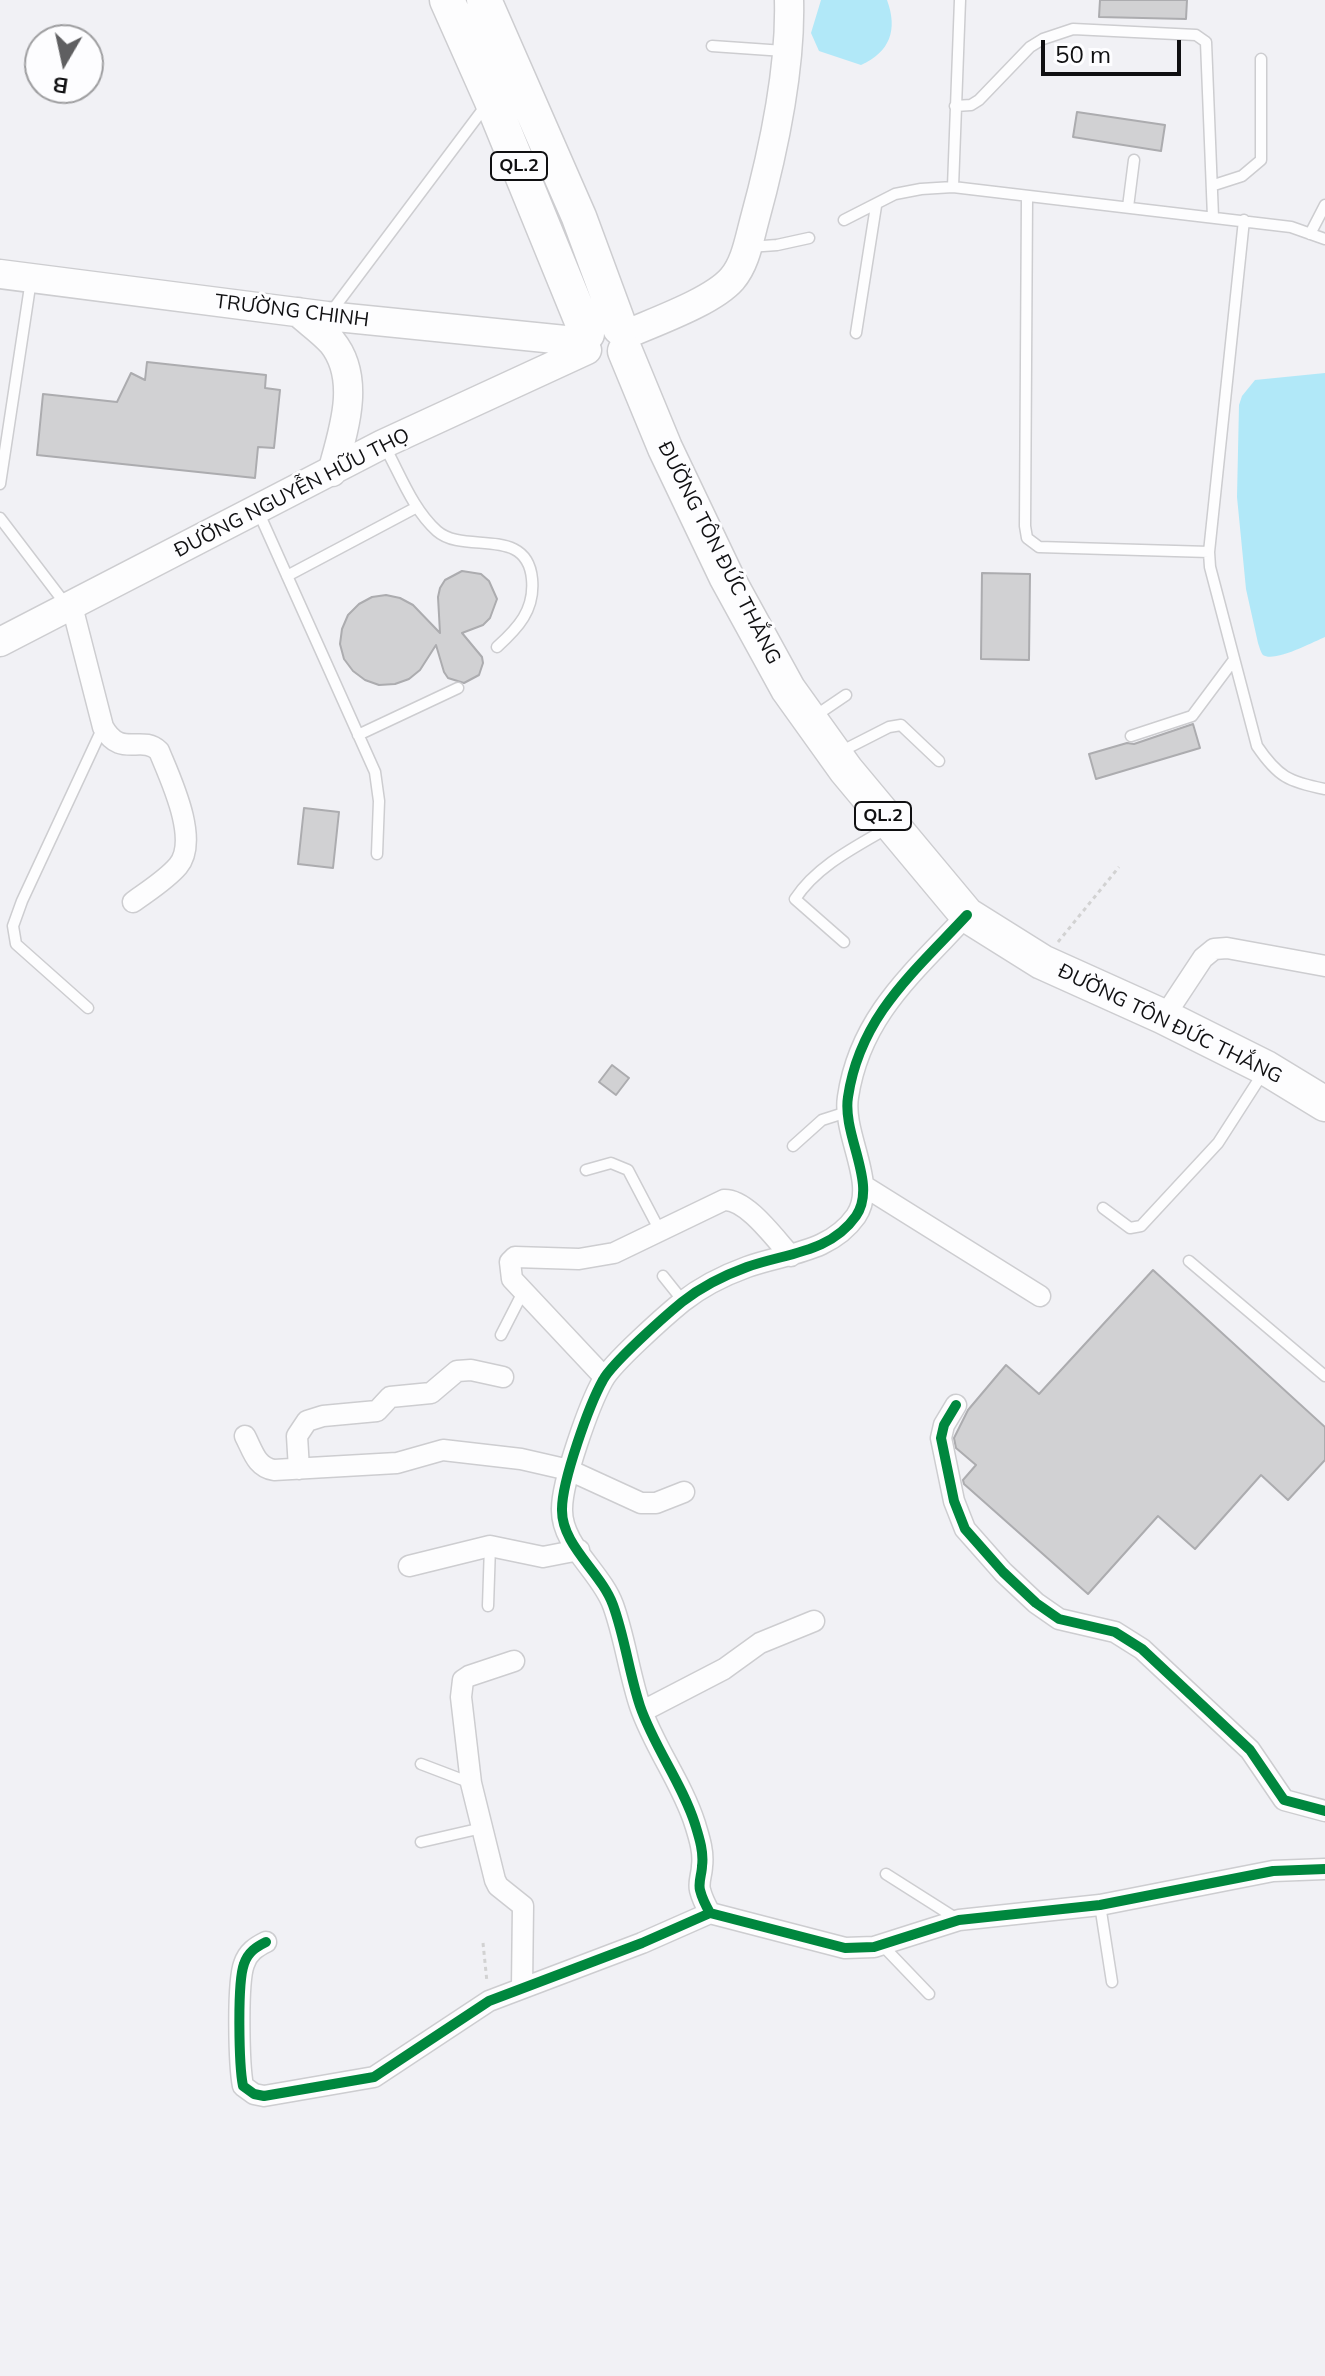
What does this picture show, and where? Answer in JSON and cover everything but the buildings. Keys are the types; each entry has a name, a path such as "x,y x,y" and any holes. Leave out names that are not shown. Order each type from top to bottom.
{"highway":[{"name":"QL.2","path":"447,0 491,99 586,342"},
{"name":"QL.2","path":"484,0 573,204 623,338"},
{"path":"586,342 597,361 605,363 620,357 623,338"},
{"name":"ĐƯỜNG TÔN ĐỨC THẮNG","path":"623,338 665,448 726,576 788,689 835,755 967,915 1042,962 1164,1017 1266,1068 1325,1104"}],"main road":[{"path":"623,338 724,287 741,267 766,179 780,104 789,0"},
{"name":"TRƯỜNG CHINH","path":"0,274 327,316 586,342"},
{"path":"298,312 333,344 349,393 347,419 332,472"},
{"name":"ĐƯỜNG NGUYỄN HỮU THỌ","path":"0,642 586,342"}],"street":[{"path":"70,607 103,727 118,744 150,745 159,751 186,828 183,857 179,865 133,902"},
{"path":"710,1913 700,1890 703,1863 693,1819 643,1711 619,1621 607,1590 571,1539 562,1519 569,1470 604,1377 683,1301 749,1266 810,1251 837,1236 853,1221 863,1206 864,1186 847,1112 856,1060 880,1011 902,982 967,915"},
{"path":"1164,1017 1203,958 1214,949 1227,948 1325,966"},
{"path":"864,1186 1040,1296"},
{"path":"604,1377 512,1279 510,1262 515,1257 594,1258 614,1253 724,1200 743,1205 791,1256"},
{"path":"299,1469 297,1436 307,1421 323,1416 377,1411 390,1397 431,1393 457,1371 471,1370 503,1377"},
{"path":"956,1405 944,1425 941,1438 954,1501 965,1529 1003,1572 1036,1603 1059,1619 1115,1632 1142,1649 1250,1750 1284,1800 1325,1811"},
{"path":"245,1436 258,1463 264,1468 397,1463 443,1450 521,1459 569,1470 641,1503 656,1503 684,1492"},
{"path":"409,1566 490,1546 543,1557 579,1550"},
{"path":"643,1711 724,1669 760,1643 814,1621"},
{"path":"514,1661 463,1680 461,1697 471,1783 495,1880 523,1906 522,1987"},
{"path":"266,1942 250,1952 243,1965 239,2004 243,2086 254,2094 271,2095 374,2077 489,2001 642,1943 710,1913 845,1948 882,1945 959,1920 1100,1905 1273,1871 1325,1869"}],"lane":[{"path":"953,187 960,0"},
{"path":"955,106 971,105 979,100 1030,47 1073,29 1196,35 1206,42 1213,217"},
{"path":"712,46 786,51"},
{"path":"1214,185 1242,176 1261,160 1261,59"},
{"path":"327,316 491,99"},
{"path":"1128,207 1134,160"},
{"path":"844,220 907,190 953,187 1027,198 1244,220 1291,227 1325,239"},
{"path":"1027,198 1027,538 1039,547 1209,552"},
{"path":"1310,234 1325,205"},
{"path":"856,333 876,206"},
{"path":"1244,220 1209,552 1210,567 1257,746 1273,771 1295,783 1325,789"},
{"path":"747,247 809,238"},
{"path":"0,484 31,278"},
{"path":"383,444 417,507 436,530 449,540 496,542 509,546 531,569 533,588 529,607 520,626 497,647"},
{"path":"287,576 417,507"},
{"path":"257,509 375,772 379,801 377,854"},
{"path":"0,518 70,607"},
{"path":"1131,736 1192,716 1233,661"},
{"path":"358,735 458,688"},
{"path":"810,719 846,695"},
{"path":"835,755 889,727 901,725 939,761"},
{"path":"88,1008 16,944 13,926 103,727"},
{"path":"844,942 795,899 805,883 830,864 892,826"},
{"path":"1103,1208 1130,1228 1141,1226 1218,1143 1266,1068"},
{"path":"793,1146 822,1120 847,1112"},
{"path":"586,1170 611,1163 628,1170 660,1231"},
{"path":"1189,1261 1325,1376"},
{"path":"663,1276 683,1301"},
{"path":"501,1335 523,1292"},
{"path":"488,1606 490,1546"},
{"path":"421,1764 471,1783"},
{"path":"421,1842 482,1828"},
{"path":"886,1874 959,1920"},
{"path":"1100,1905 1112,1982"},
{"path":"882,1945 929,1994"}],"path":[{"path":"1042,962 1119,867"},
{"path":"483,1943 489,2001"}],"water":[{"path":"821,0 887,0 892,21 885,47 861,65 819,51 811,33"},
{"path":"1325,373 1325,637 1284,654 1268,657 1263,655 1259,646 1246,589 1237,497 1239,405 1255,380"}],"cycle path":[{"path":"710,1913 699,1884 702,1850 698,1834 676,1779 640,1706 613,1605 568,1535 563,1522 566,1481 584,1424 603,1380 652,1328 682,1302 713,1282 747,1267 820,1245 833,1238 856,1216 862,1203 863,1189 848,1112 854,1068 864,1042 892,997 967,915"},
{"path":"956,1405 944,1425 941,1438 954,1501 965,1529 1003,1572 1036,1603 1059,1619 1115,1632 1142,1649 1250,1750 1284,1800 1325,1811"},
{"path":"266,1942 253,1950 246,1960 240,2006 243,2086 254,2094 264,2096 374,2077 489,2001 642,1943 710,1913 845,1948 874,1947 959,1920 1100,1905 1273,1871 1325,1869"}]}
